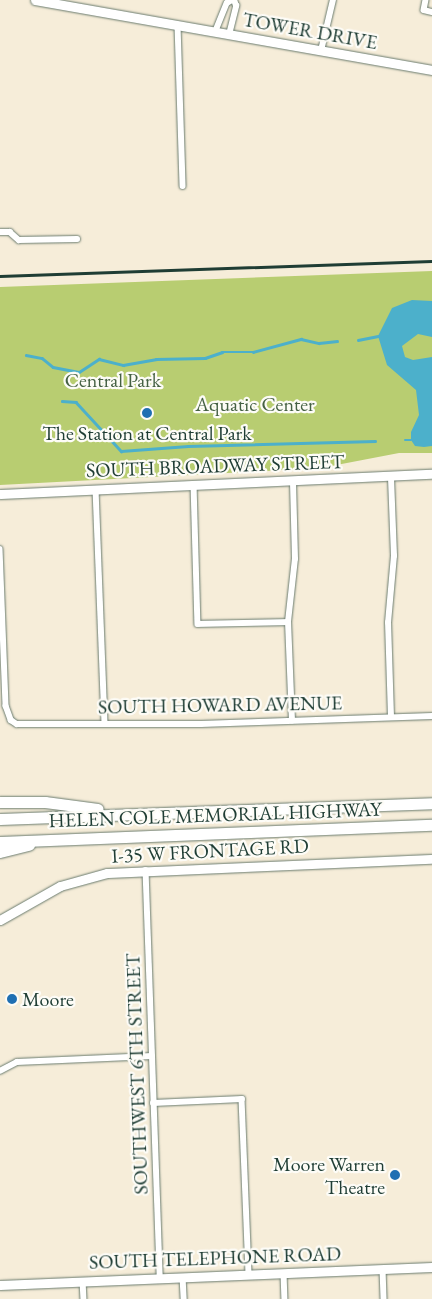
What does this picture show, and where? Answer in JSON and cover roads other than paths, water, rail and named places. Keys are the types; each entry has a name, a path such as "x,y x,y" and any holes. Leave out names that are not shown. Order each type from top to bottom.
{"highway":[{"path":"0,802 45,802 130,814"},
{"name":"HELEN COLE MEMORIAL HIGHWAY","path":"0,819 432,803"},
{"name":"HELEN COLE MEMORIAL HIGHWAY","path":"0,842 432,825"},
{"path":"0,852 47,840"}],"main road":[{"name":"TOWER DRIVE","path":"35,0 432,70"},
{"name":"SOUTH BROADWAY STREET","path":"0,494 432,474"},
{"name":"I-35 W FRONTAGE RD","path":"0,920 60,886 107,873 432,860"},
{"name":"SOUTH TELEPHONE ROAD","path":"0,1285 432,1267"}],"street":[{"path":"215,32 227,3 233,0 236,6 229,34"},
{"path":"321,51 333,0"},
{"path":"426,0 424,10 432,12"},
{"path":"178,26 183,186"},
{"path":"0,232 10,232 18,240 77,240"},
{"path":"391,477 394,556 388,623 391,717"},
{"path":"292,721 288,622 295,559 293,481"},
{"path":"194,484 198,624 288,622"},
{"path":"96,489 105,724"},
{"name":"SOUTH HOWARD AVENUE","path":"0,549 6,706 11,720 24,725 292,721 432,716"},
{"name":"SOUTHWEST 6TH STREET","path":"146,870 160,1278"},
{"path":"2,1070 16,1062 152,1056"},
{"path":"153,1103 242,1099 250,1274"},
{"path":"383,1269 384,1299"},
{"path":"284,1273 284,1299"},
{"path":"183,1277 184,1299"},
{"path":"83,1281 84,1299"}],"water":[{"path":"412,300 432,301 432,337 418,334 402,346 405,357 413,360 432,357 432,446 424,447 415,446 411,440 411,432 419,415 416,390 387,365 378,336 392,308"}],"waterway":[{"path":"358,340 378,336"},
{"path":"26,355 42,358 53,367 79,372 99,359 123,365 156,359 205,358 222,352 253,352 301,339 319,343 337,341"},
{"path":"62,401 76,402 121,451 188,446 375,441"},
{"path":"405,440 411,440"}],"railway":[{"path":"0,276 432,261"}],"place":[{"name":"The Station at Central Park","path":"147,413"},
{"name":"Moore","path":"12,999"},
{"name":"Moore Warren Theatre","path":"395,1175"}],"park label":[{"name":"Central Park","path":"113,380"},
{"name":"Aquatic Center","path":"255,404"}]}
